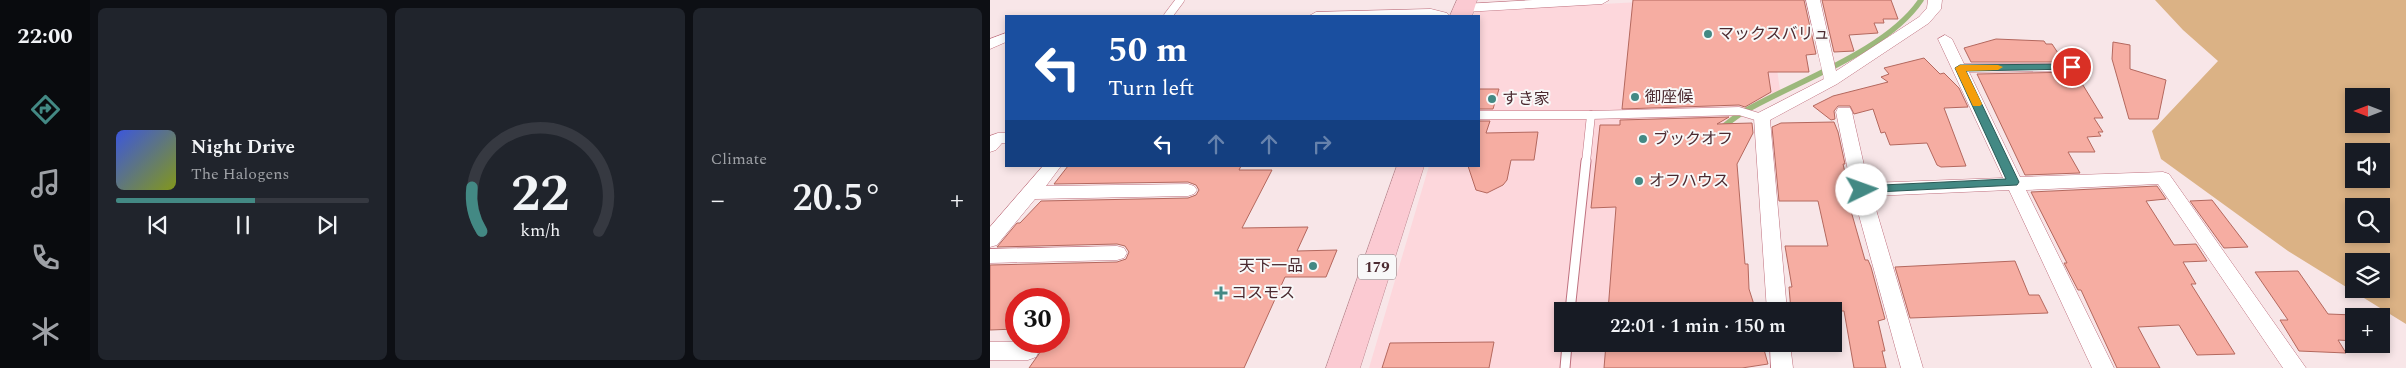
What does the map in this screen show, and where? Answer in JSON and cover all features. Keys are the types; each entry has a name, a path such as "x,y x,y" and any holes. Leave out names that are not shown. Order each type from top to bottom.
{"highway":[{"name":"179","path":"1343,368 1411,167"}],"street":[{"path":"1464,8 1602,0"},
{"path":"1812,0 1826,63 1832,81"},
{"path":"1776,302 1762,118 1832,81 1924,20 1934,9 1935,0"},
{"path":"1336,15 1437,10"},
{"path":"990,45 1005,38"},
{"path":"1945,39 2103,368"},
{"path":"1960,68 2072,67"},
{"path":"1844,112 1862,190 1912,368"},
{"path":"990,146 998,138 1005,138"},
{"path":"990,240 1052,167"},
{"path":"1862,190 2013,182 2163,178 2295,368"},
{"path":"1030,193 1188,190"},
{"path":"990,256 1117,253"},
{"path":"990,351 1005,351"},
{"path":"1781,352 1782,368"}],"lane":[{"path":"1169,15 1180,0"},
{"path":"1480,115 1590,115 1738,111 1762,118"},
{"path":"1571,302 1590,115"},
{"path":"1565,368 1566,352"}],"shaded area":[{"path":"1677,0 1767,0 1780,90 1699,146 1672,279 1679,302 1554,302 1554,352 1693,352 1694,368 1369,368 1429,167 1480,167 1480,15 1473,15 1475,11"},
{"path":"2155,0 2406,0 2406,324 2390,314 2390,308 2380,308 2364,298 2390,298 2390,253 2345,253 2345,286 2288,251 2161,159 2152,131 2218,61 2183,30"}],"building":[{"path":"1633,0 1804,0 1816,54 1806,55 1809,72 1768,72 1771,92 1745,107 1739,105 1622,109"},
{"path":"1822,0 1891,0 1898,19 1883,19 1884,23 1874,23 1878,33 1849,35 1854,51 1834,52"},
{"path":"1996,39 2044,41 2046,44 2052,44 2064,62 1971,62 1964,48"},
{"path":"2113,42 2130,45 2130,69 2166,80 2158,119 2129,119 2112,59"},
{"path":"1924,58 1940,74 1944,73 1959,88 1968,107 1944,108 1966,166 1941,167 1937,165 1927,143 1890,145 1885,132 1881,133 1873,109 1854,114 1850,106 1838,106 1834,111 1835,119 1831,120 1813,106 1833,96 1888,82 1881,77 1889,74 1884,68"},
{"path":"2075,72 2103,118 2094,118 2103,132 2098,132 2101,136 2087,137 2095,152 2068,152 2080,173 2025,175 1977,74"},
{"path":"1480,89 1499,89 1493,109 1480,109"},
{"path":"1729,117 1717,124 1752,123 1753,133 1737,164 1745,264 1748,264 1749,289 1753,302 1609,302 1616,207 1591,208 1600,125 1620,125 1620,120"},
{"path":"1480,121 1490,121 1486,133 1538,132 1534,160 1511,160 1507,180 1503,185 1487,193 1476,190 1468,167 1480,167"},
{"path":"1834,122 1838,132 1851,197 1847,197 1865,260 1868,260 1871,267 1885,319 1878,321 1885,351 1882,351 1886,368 1854,368 1844,311 1842,311 1842,302 1790,302 1789,287 1792,287 1785,246 1828,246 1818,201 1779,201 1772,127 1781,123"},
{"path":"1067,167 1240,167 1239,170 1272,170 1242,228 1308,227 1297,251 1337,250 1326,277 1285,277 1244,368 1029,368 1040,353 1070,353 1070,288 1005,288 1005,329 990,330 990,265 1117,262 1126,259 1129,252 1125,246 1117,244 997,247 1017,223 1020,223 1041,201 1188,198 1196,195 1199,190 1196,185 1188,182 1054,184"},
{"path":"2157,186 2166,199 2146,201 2174,245 2196,244 2207,261 2183,262 2196,284 2191,284 2235,354 2197,355 2179,325 2138,327 2160,368 2117,368 2081,290 2078,290 2064,263 2067,263 2031,192"},
{"path":"2212,200 2248,247 2224,248 2190,201"},
{"path":"2015,261 2029,295 2039,295 2048,313 1910,318 1895,267"},
{"path":"2298,271 2328,314 2345,315 2345,340 2338,340 2345,353 2299,351 2280,320 2288,320 2255,272"},
{"path":"1494,342 1489,368 1382,368 1390,343"},
{"path":"1605,352 1765,352 1768,364 1742,368 1604,368"}],"waterway":[{"path":"1720,129 1745,111 1864,50 1906,18 1921,0"}],"slow traffic":[{"path":"1977,104 1960,68 1998,67"}],"place":[{"name":"マックスバリュ","path":"1708,34"},
{"name":"御座候","path":"1635,97"},
{"name":"すき家","path":"1492,99"},
{"name":"ブックオフ","path":"1643,139"},
{"name":"オフハウス","path":"1639,181"},
{"name":"天下一品","path":"1313,266"},
{"name":"コスモス","path":"1221,293"}],"route":[{"path":"1862,190 2013,182 1960,68 2072,67"}]}
